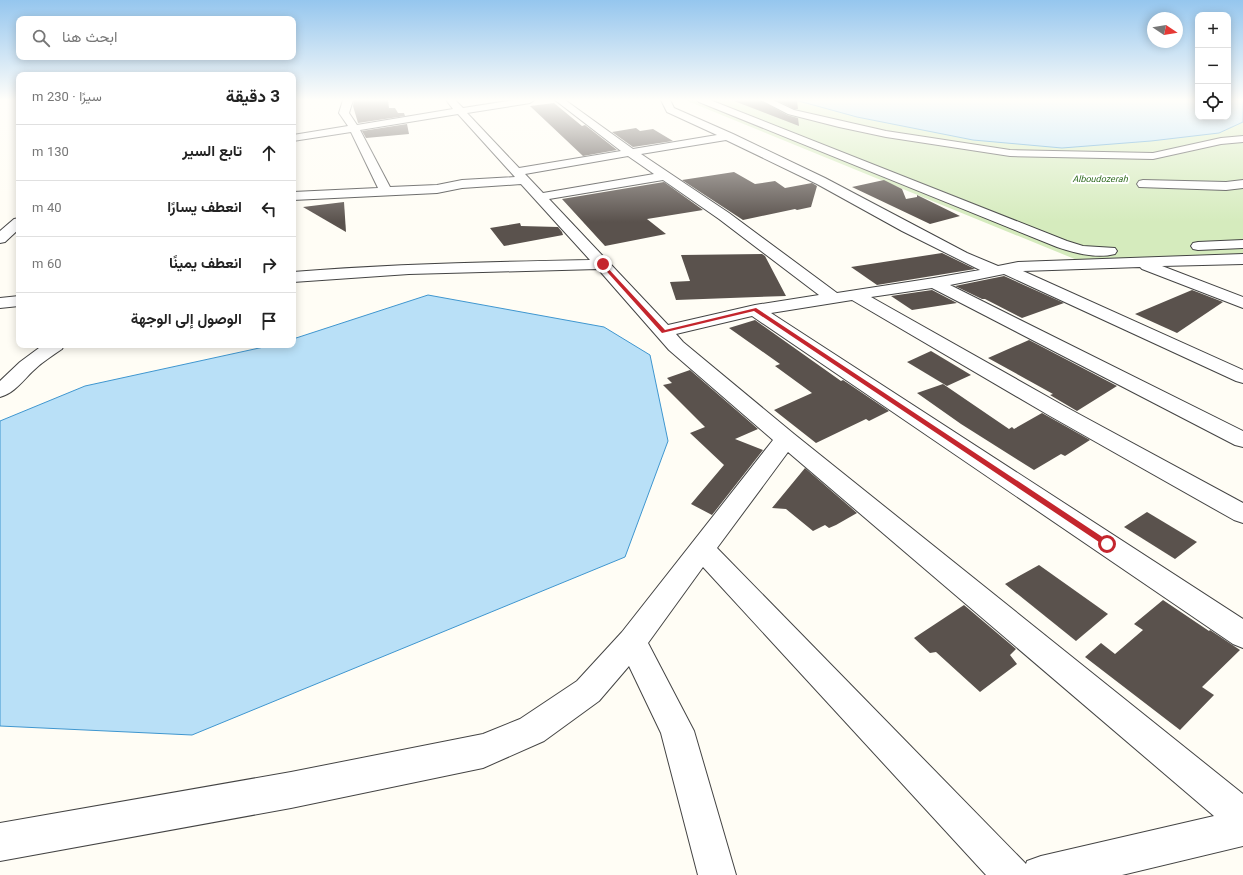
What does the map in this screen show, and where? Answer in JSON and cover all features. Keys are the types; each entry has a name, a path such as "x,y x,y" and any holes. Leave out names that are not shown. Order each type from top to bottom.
{"street":[{"path":"361,141 386,191"},
{"path":"486,141 603,264 676,346 786,439 1243,817"},
{"path":"614,141 724,216 832,297"},
{"path":"296,196 338,195 386,191 402,192 436,189 520,176 631,153 701,141"},
{"path":"739,141 820,181 962,256 1001,270 1243,377"},
{"path":"804,141 1062,244 1082,250 1103,252 1126,250"},
{"path":"931,141 1010,153 1153,156 1223,141"},
{"path":"540,197 664,176"},
{"path":"1143,184 1226,186 1243,184"},
{"path":"0,239 16,225"},
{"path":"1187,247 1243,244"},
{"path":"664,332 755,310 832,297 934,283 1030,266 1243,260"},
{"path":"1139,263 1243,303"},
{"path":"296,277 389,270 603,264"},
{"path":"934,283 1243,440"},
{"path":"853,294 1057,411 1243,514"},
{"path":"0,303 16,302"},
{"path":"755,310 1243,635"},
{"path":"0,391 16,379 27,366 51,348"},
{"path":"0,373 27,366"},
{"path":"0,842 291,790 483,751 532,730 588,691 632,641 703,550 786,439"},
{"path":"703,550 1012,875"},
{"path":"632,641 677,730 717,875"},
{"path":"1041,875 1243,828"}],"green space":[{"name":"Alboudozerah","path":"785,141 1243,141 1243,254 1082,262"}],"water":[{"path":"982,141 1152,141 1062,148"},
{"path":"428,295 604,327 650,355 668,441 625,557 192,735 0,726 0,421 85,386 259,348 296,348 296,338"}],"building":[{"path":"567,141 605,141 617,150 583,156"},
{"path":"624,141 673,141 633,147"},
{"path":"734,172 755,184 775,181 785,188 812,183 817,186 811,207 743,220 682,180"},
{"path":"884,180 902,189 906,199 917,197 917,195 960,216 930,224 852,187"},
{"path":"664,182 703,210 647,219 666,234 605,246 562,199"},
{"path":"344,202 346,232 303,207"},
{"path":"520,223 521,226 558,227 563,235 504,246 490,228"},
{"path":"942,253 975,269 877,285 851,267"},
{"path":"762,254 765,256 786,296 676,300 670,282 690,281 681,255"},
{"path":"1004,276 1064,303 1022,318 955,286"},
{"path":"932,290 957,303 912,310 891,296"},
{"path":"1192,290 1223,302 1177,333 1135,314"},
{"path":"755,320 841,381 843,380 889,411 869,421 866,419 816,443 774,410 812,393 775,366 780,364 729,328"},
{"path":"1029,340 1117,386 1077,411 1050,395 1053,394 988,358"},
{"path":"931,351 971,375 947,386 907,362"},
{"path":"690,370 758,429 735,439 763,450 712,515 691,504 724,465 690,433 705,427 663,385 672,383 667,378"},
{"path":"943,384 1009,429 1012,427 1014,429 1042,413 1090,440 1065,456 1061,454 1034,470 961,424 917,393"},
{"path":"805,468 857,513 829,528 825,525 813,531 786,509 772,508"},
{"path":"1147,512 1197,542 1175,559 1124,527"},
{"path":"1039,565 1108,614 1076,641 1005,584"},
{"path":"1163,600 1240,650 1202,687 1214,695 1180,730 1085,657 1101,643 1115,654 1143,630 1134,624"},
{"path":"964,605 1016,649 1010,655 1017,664 980,692 936,652 930,653 914,638"}],"route":[{"path":"603,264 664,332 724,316 755,310 1107,544"}]}
